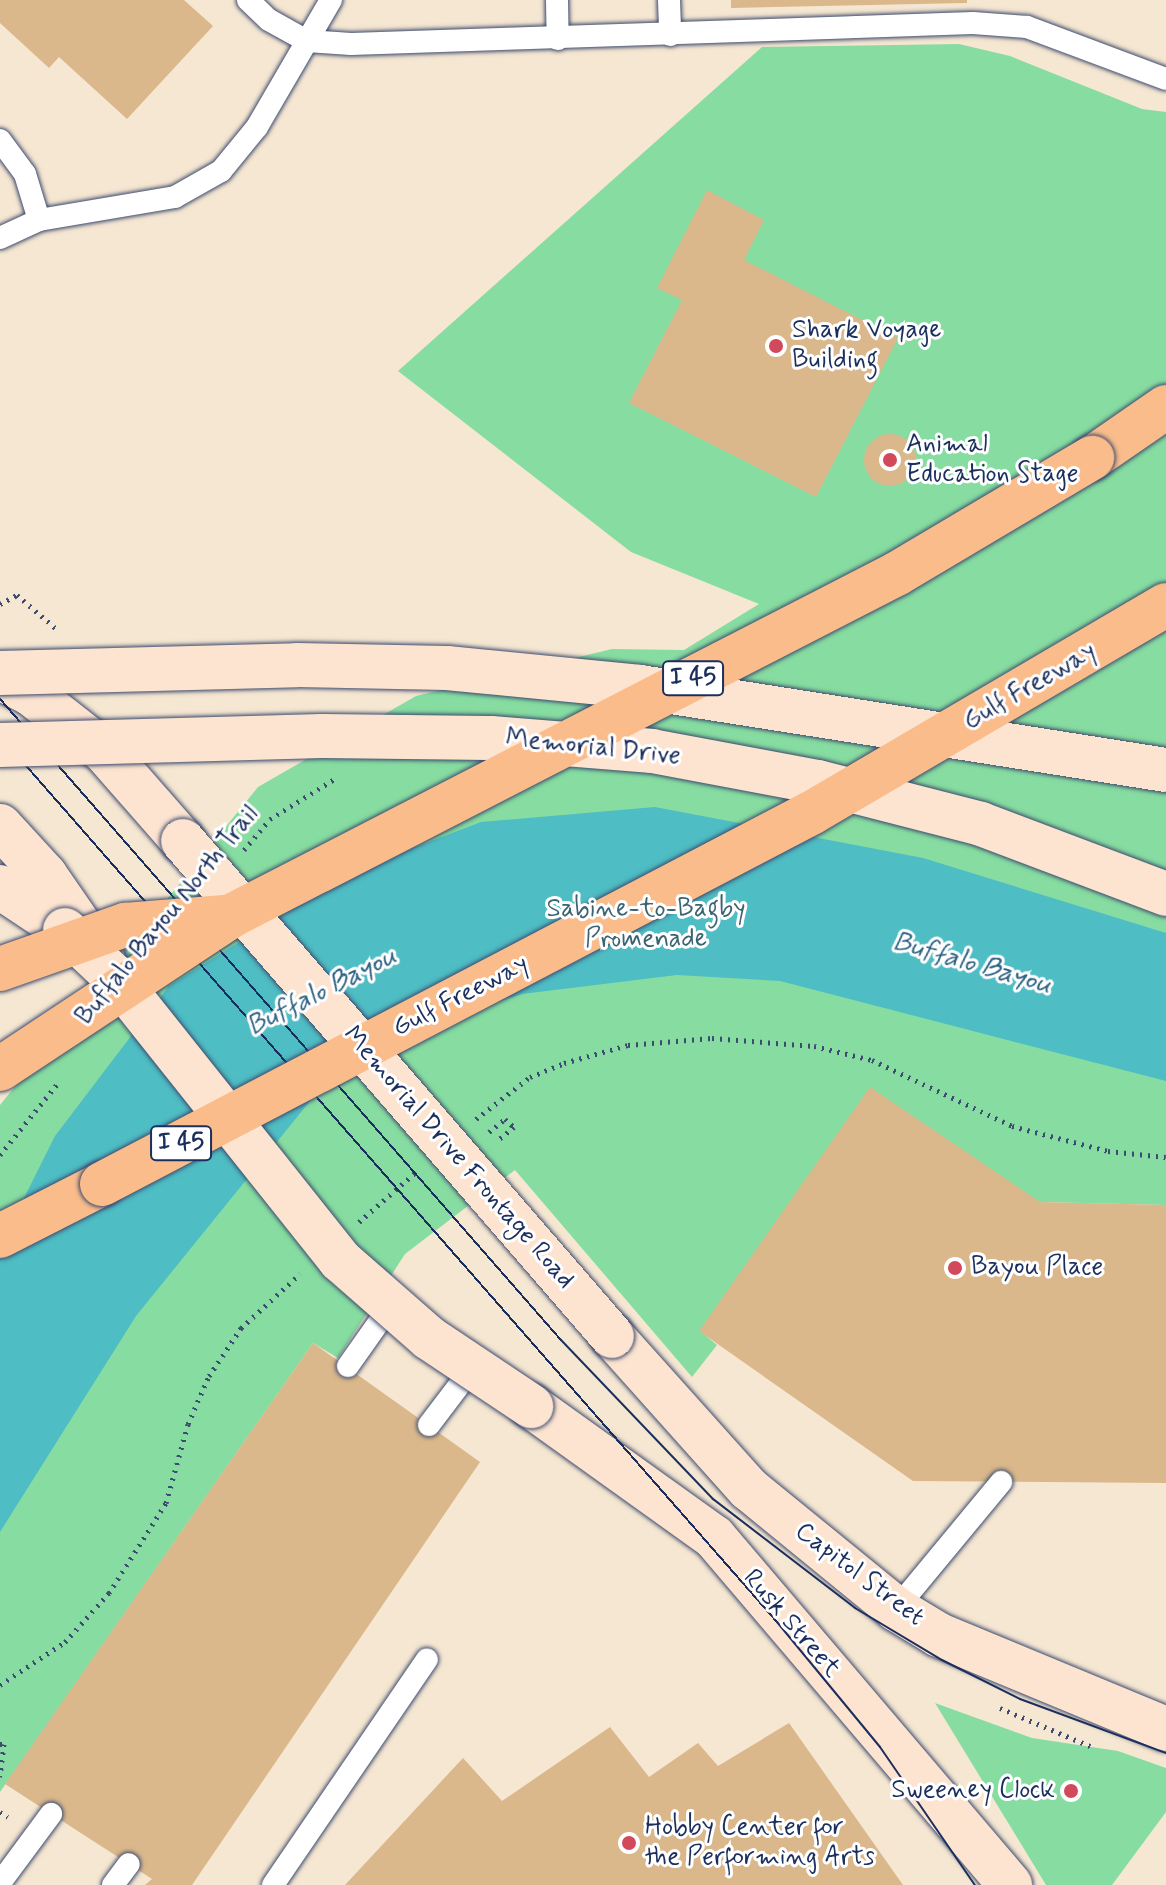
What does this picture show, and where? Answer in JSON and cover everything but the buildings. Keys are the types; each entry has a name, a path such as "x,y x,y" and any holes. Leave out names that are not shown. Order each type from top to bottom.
{"highway":[{"name":"I 45","path":"0,1050 287,886 898,573 1092,458 1166,407"},
{"name":"Gulf Freeway","path":"0,1236 813,812 1166,605"},
{"path":"0,969 125,925 231,916"},
{"path":"0,1069 120,981"}],"street":[{"path":"0,675 297,665 447,668 640,687 1166,770"},
{"name":"Memorial Drive Frontage Road","path":"0,675 30,693 105,752 612,1336"},
{"name":"Memorial Drive","path":"0,745 322,736 491,738 652,751 818,782 981,824 1166,894"},
{"path":"0,826 45,875 72,926 120,981 340,1260 391,1305 473,1367"},
{"path":"0,887 72,926"},
{"name":"Capitol Street","path":"612,1336 749,1489 896,1609 939,1635 1166,1729"},
{"name":"Rusk Street","path":"473,1367 714,1537 1010,1885"}],"lane":[{"path":"248,0 269,20 307,41 558,39 973,23 1027,27 1166,79"},
{"path":"0,238 39,220 175,197 221,171 257,127 331,0"},
{"path":"557,0 558,39"},
{"path":"669,0 670,35"},
{"path":"0,140 25,174 39,220"},
{"path":"348,1366 391,1305"},
{"path":"429,1425 473,1367"},
{"path":"896,1609 1001,1482"},
{"path":"273,1885 427,1659"},
{"path":"0,1883 51,1814"},
{"path":"113,1885 129,1864"}],"path":[{"name":"Buffalo Bayou North Trail","path":"240,856 270,819 351,772"},
{"path":"0,1155 60,1080"},
{"path":"0,1744 4,1744 0,1777"},
{"path":"0,1812 8,1817"}],"green space":[{"name":"Sabine-to-Bagby Promenade","path":"959,44 1010,56 1142,109 1166,112 1166,1205 1040,1202 700,1331 717,1345 692,1377 515,1170 405,1254 338,1358 313,1343 0,1792 0,1105 258,787 416,696 612,649 684,650 759,604 631,552 398,371 762,47"},
{"path":"935,1703 1032,1738 1118,1751 1166,1768 1166,1812 1112,1885 1046,1885"}],"water":[{"name":"Buffalo Bayou","path":"655,807 923,858 1166,933 1166,1081 780,981 677,975 522,994 410,1031 314,1096 136,1316 0,1532 0,1246 55,1136 169,986 353,871 481,822"}],"tram line":[{"path":"0,699 561,1340 713,1499 855,1608 942,1660 1020,1699 1166,1753"},
{"path":"0,736 777,1622 880,1747 975,1885"}],"place":[{"name":"Shark Voyage Building","path":"776,346"},
{"name":"Animal Education Stage","path":"890,460"},
{"name":"Bayou Place","path":"955,1268"},
{"name":"Sweeney Clock","path":"1071,1791"},
{"name":"Hobby Center for the Performing Arts","path":"629,1843"}]}
